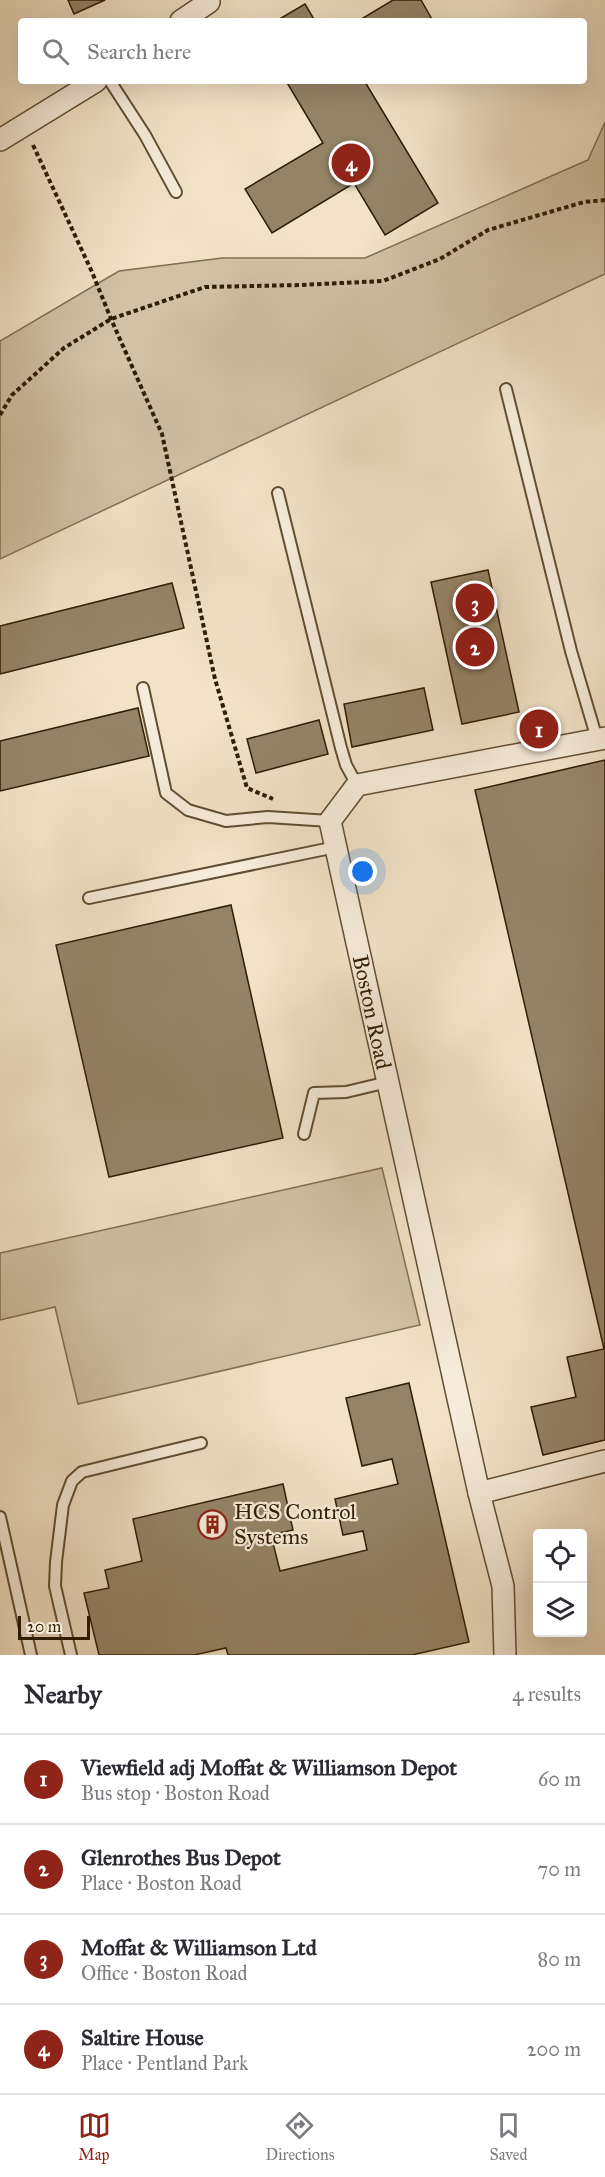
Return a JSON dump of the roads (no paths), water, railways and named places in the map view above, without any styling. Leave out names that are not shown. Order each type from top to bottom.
[{"type":"street","points":[[185,18],[209,0]]},
{"type":"street","points":[[0,140],[91,84]]},
{"type":"street","points":[[330,821],[357,785],[601,738]]},
{"type":"street","name":"Boston Road","points":[[330,821],[479,1493],[503,1586],[505,1655]]},
{"type":"street","points":[[479,1493],[605,1461]]},
{"type":"lane","points":[[112,84],[145,135],[176,192]]},
{"type":"lane","points":[[506,389],[571,651],[601,738]]},
{"type":"lane","points":[[278,493],[341,748],[346,765],[357,785]]},
{"type":"lane","points":[[143,688],[166,793],[188,810],[226,821],[268,817],[330,821]]},
{"type":"lane","points":[[89,898],[336,847]]},
{"type":"lane","points":[[304,1134],[314,1093],[346,1092],[388,1082]]},
{"type":"lane","points":[[71,1655],[55,1586],[63,1505],[72,1481],[82,1472],[201,1443]]},
{"type":"lane","points":[[0,1517],[31,1655]]},
{"type":"place","name":"Saltire House","points":[[351,163]]},
{"type":"place","name":"Moffat & Williamson Ltd","points":[[475,603]]},
{"type":"place","name":"Glenrothes Bus Depot","points":[[475,647]]},
{"type":"place","name":"Viewfield adj Moffat & Williamson Depot","points":[[539,729]]},
{"type":"place","name":"HCS Control Systems","points":[[213,1524]]}]
